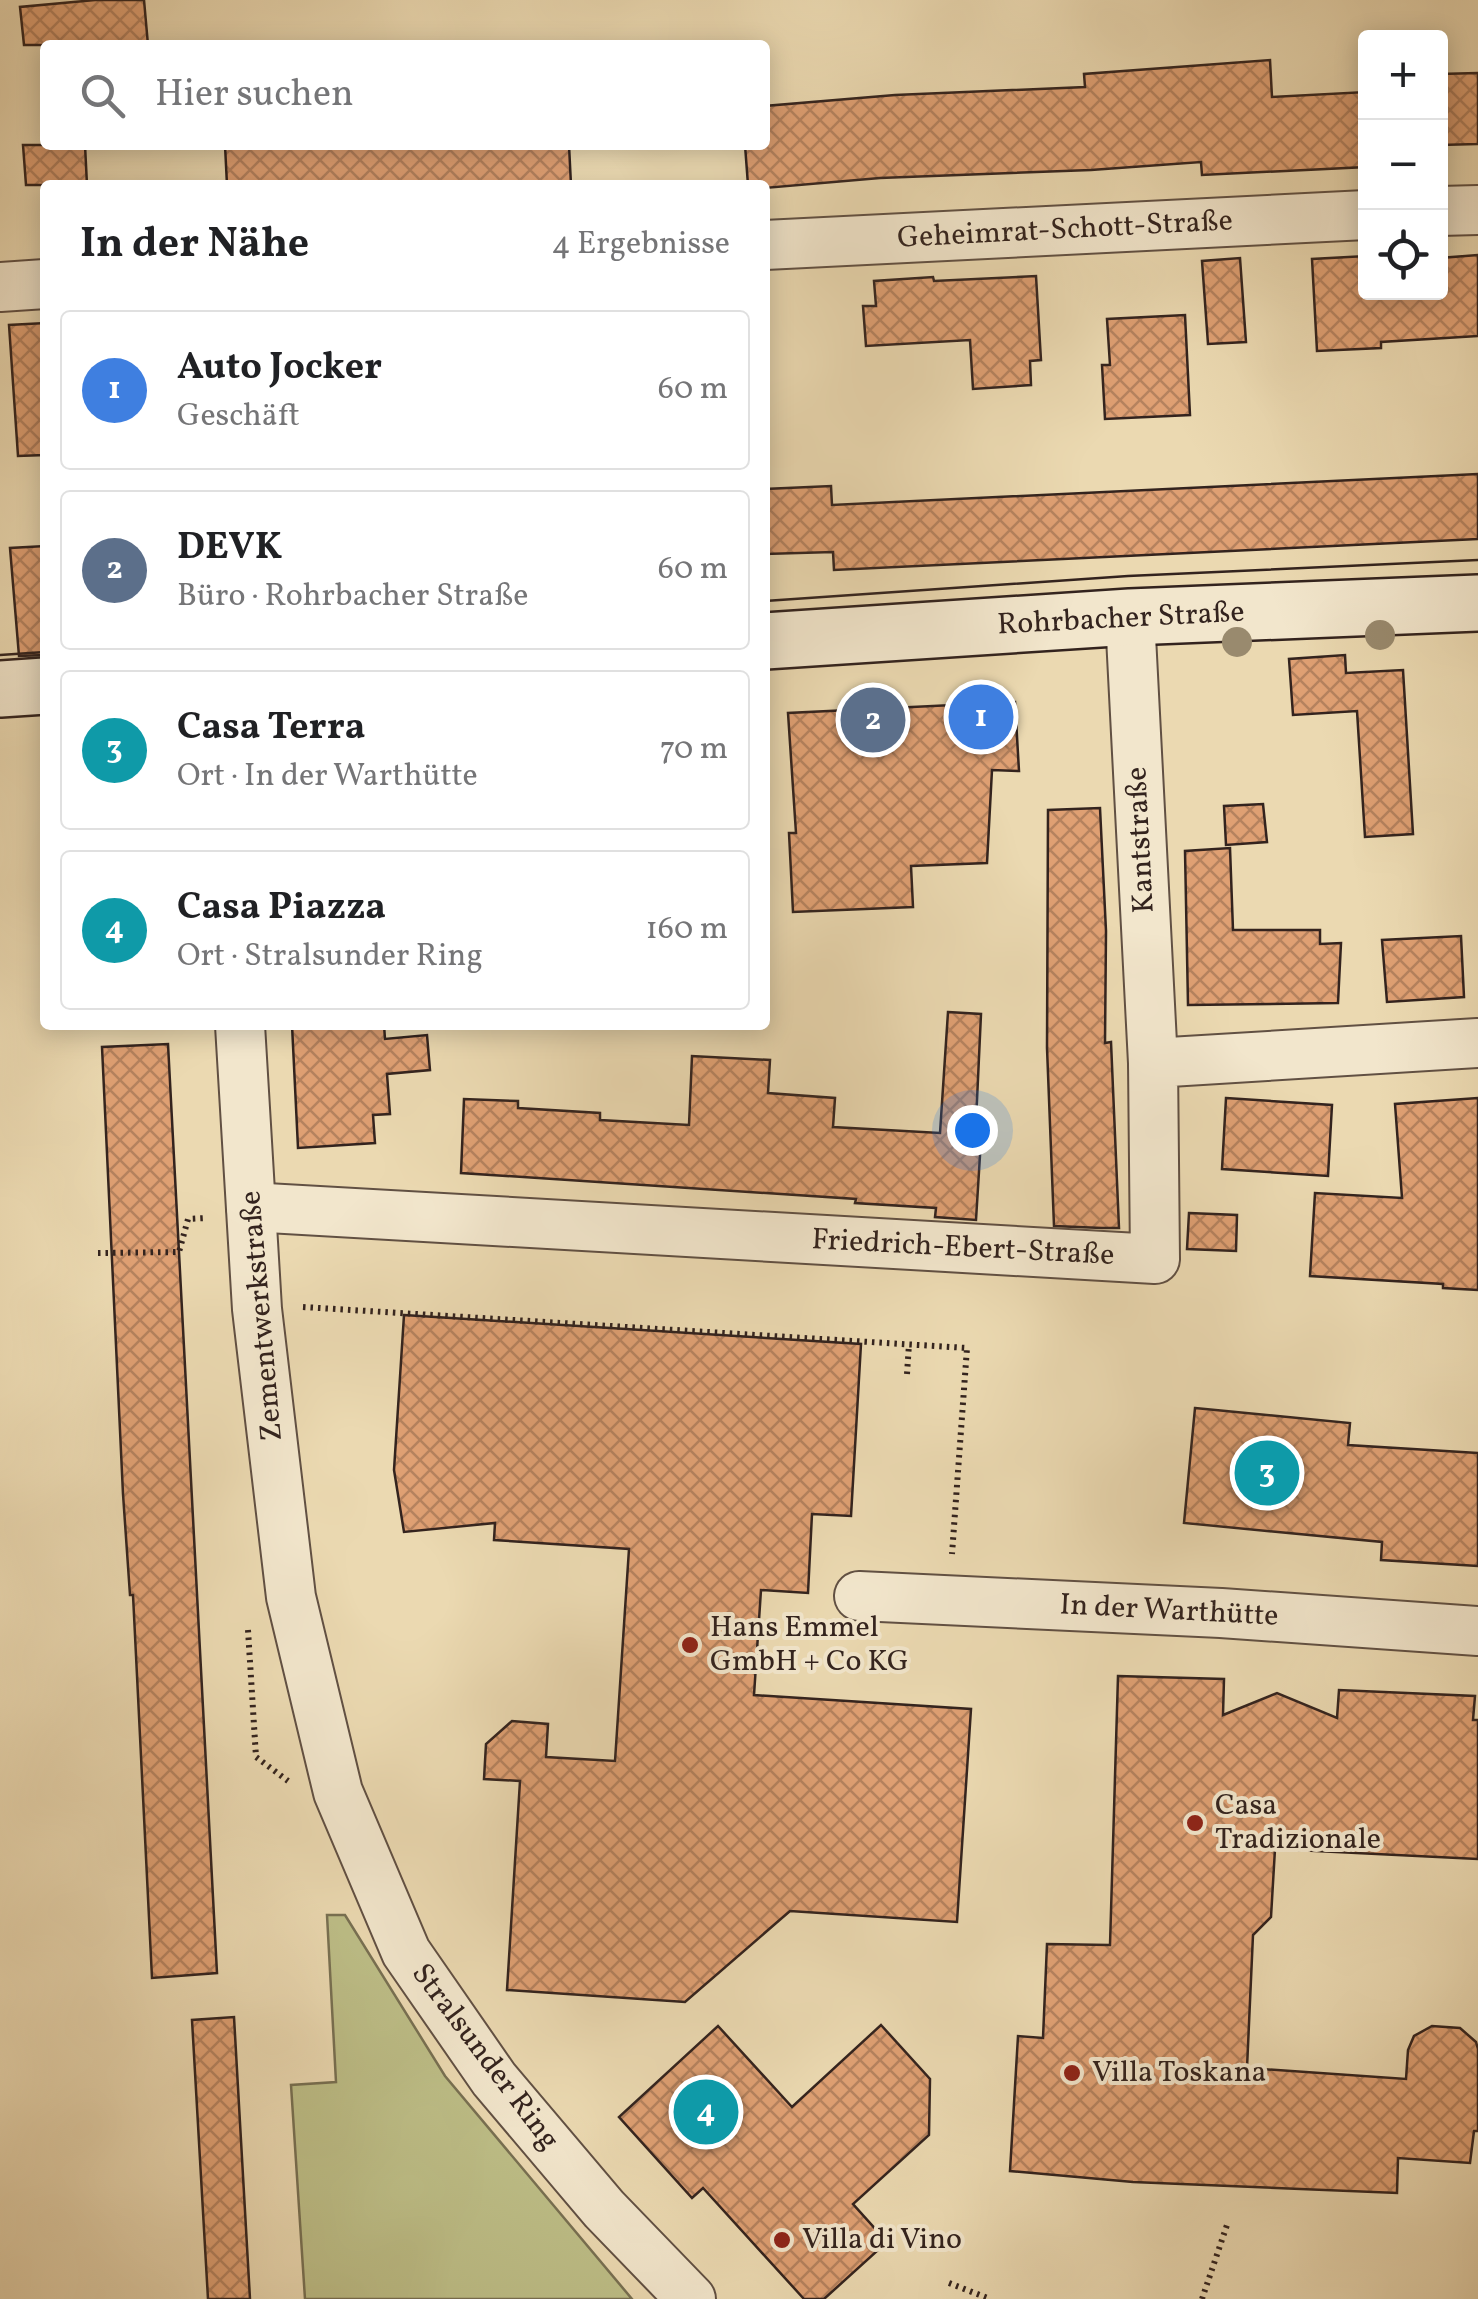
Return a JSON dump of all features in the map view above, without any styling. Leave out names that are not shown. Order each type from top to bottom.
[{"type":"main road","name":"Rohrbacher Straße","points":[[770,641],[1130,617],[1478,603]]},
{"type":"main road","points":[[0,690],[40,686]]},
{"type":"street","points":[[1448,212],[1478,210]]},
{"type":"street","name":"Geheimrat-Schott-Straße","points":[[770,245],[1358,215]]},
{"type":"street","points":[[0,287],[40,284]]},
{"type":"street","name":"Kantstraße","points":[[1130,617],[1153,1063]]},
{"type":"street","name":"Zementwerkstraße","points":[[240,1030],[237,1212],[257,1309],[293,1605]]},
{"type":"street","points":[[1153,1063],[1478,1043]]},
{"type":"street","name":"Friedrich-Ebert-Straße","points":[[237,1212],[1154,1259],[1153,1063]]},
{"type":"street","name":"In der Warthütte","points":[[859,1596],[1221,1612],[1478,1631]]},
{"type":"street","name":"Stralsunder Ring","points":[[293,1605],[338,1792],[406,1952],[494,2079],[604,2208],[691,2299]]},
{"type":"path","points":[[98,1254],[178,1252],[188,1219],[237,1212]]},
{"type":"path","points":[[257,1309],[322,1306],[967,1348],[948,1600]]},
{"type":"path","points":[[907,1374],[909,1344]]},
{"type":"path","points":[[1202,2299],[1228,2222]]},
{"type":"path","points":[[949,2282],[990,2299]]},
{"type":"green space","points":[[327,1915],[345,1915],[445,2076],[632,2299],[305,2299],[291,2085],[336,2082]]},
{"type":"building","points":[[144,0],[148,40],[40,40],[40,45],[24,45],[20,7]]},
{"type":"building","points":[[1270,60],[1272,97],[1358,92],[1358,167],[1202,175],[1201,162],[880,178],[770,188],[770,180],[748,180],[745,150],[770,150],[770,106],[895,95],[1085,87],[1084,74]]},
{"type":"building","points":[[1478,73],[1478,144],[1448,145],[1448,74]]},
{"type":"building","points":[[23,145],[40,145],[40,150],[85,150],[87,180],[40,180],[40,185],[26,185]]},
{"type":"building","points":[[225,150],[569,150],[571,180],[227,180]]},
{"type":"building","points":[[1478,255],[1478,336],[1381,342],[1381,348],[1317,351],[1312,259],[1358,256],[1358,300],[1448,300],[1448,257]]},
{"type":"building","points":[[1240,258],[1246,342],[1208,344],[1202,261]]},
{"type":"building","points":[[1036,276],[1041,360],[1030,361],[1031,385],[973,389],[970,340],[866,346],[863,306],[876,306],[874,281]]},
{"type":"building","points":[[1185,315],[1190,415],[1105,419],[1102,365],[1110,365],[1107,319]]},
{"type":"building","points":[[40,323],[40,455],[18,456],[9,325]]},
{"type":"building","points":[[1478,474],[1478,539],[834,570],[833,552],[770,554],[770,489],[831,486],[832,505]]},
{"type":"building","points":[[40,546],[40,655],[19,656],[10,548]]},
{"type":"building","points":[[1345,655],[1346,673],[1403,670],[1413,834],[1365,837],[1357,711],[1293,715],[1289,659]]},
{"type":"building","points":[[1015,702],[1019,771],[992,770],[987,863],[911,866],[913,907],[793,912],[789,833],[796,833],[788,713]]},
{"type":"building","points":[[1263,804],[1267,842],[1226,845],[1224,806]]},
{"type":"building","points":[[1100,808],[1106,931],[1105,1043],[1111,1042],[1119,1228],[1054,1226],[1047,1048],[1048,810]]},
{"type":"building","points":[[1230,848],[1233,930],[1320,930],[1320,944],[1341,943],[1338,1003],[1188,1005],[1185,851]]},
{"type":"building","points":[[1461,936],[1464,997],[1387,1002],[1382,940]]},
{"type":"building","points":[[948,1012],[981,1014],[976,1122],[982,1123],[976,1220],[935,1217],[936,1208],[855,1203],[856,1199],[461,1173],[464,1099],[518,1101],[518,1108],[600,1113],[600,1120],[689,1125],[692,1056],[770,1060],[768,1093],[835,1098],[833,1127],[940,1133]]},
{"type":"building","points":[[292,1030],[384,1030],[385,1039],[427,1035],[430,1070],[387,1074],[390,1114],[373,1115],[375,1143],[298,1148]]},
{"type":"building","points":[[168,1044],[217,1973],[152,1978],[133,1595],[123,1494],[102,1047]]},
{"type":"building","points":[[1226,1098],[1332,1105],[1328,1176],[1222,1169]]},
{"type":"building","points":[[1478,1098],[1478,1290],[1443,1288],[1443,1284],[1310,1276],[1315,1193],[1402,1198],[1395,1104]]},
{"type":"building","points":[[1189,1213],[1237,1215],[1236,1251],[1187,1249]]},
{"type":"building","name":"Hans Emmel GmbH + Co KG","points":[[404,1315],[861,1344],[851,1516],[812,1514],[808,1593],[761,1590],[754,1695],[971,1709],[957,1922],[790,1911],[685,2002],[507,1990],[520,1781],[484,1779],[486,1744],[512,1721],[548,1724],[546,1757],[615,1761],[629,1549],[494,1540],[495,1523],[404,1532],[394,1470]]},
{"type":"building","points":[[1195,1408],[1350,1423],[1348,1445],[1478,1453],[1478,1566],[1381,1560],[1382,1542],[1184,1523]]},
{"type":"building","points":[[1118,1676],[1224,1679],[1223,1715],[1277,1693],[1337,1718],[1339,1690],[1475,1696],[1478,1859],[1275,1849],[1271,1917],[1253,1935],[1247,2068],[1406,2079],[1408,2050],[1414,2036],[1432,2026],[1460,2028],[1476,2042],[1478,2049],[1478,2131],[1474,2131],[1470,2163],[1398,2158],[1397,2193],[1133,2182],[1010,2171],[1018,2036],[1043,2038],[1047,1944],[1110,1945]]},
{"type":"building","points":[[234,2017],[250,2299],[208,2299],[192,2020]]},
{"type":"building","points":[[881,2025],[930,2079],[929,2135],[853,2204],[887,2242],[824,2299],[804,2299],[703,2188],[692,2198],[619,2117],[718,2026],[792,2107]]},
{"type":"tram line","points":[[770,601],[1128,576],[1478,560]]},
{"type":"tram line","points":[[0,655],[40,652]]},
{"type":"place","name":"Auto Jocker","points":[[981,717]]},
{"type":"place","name":"DEVK","points":[[873,720]]},
{"type":"place","name":"Casa Terra","points":[[1267,1473]]},
{"type":"place","name":"Hans Emmel GmbH + Co KG","points":[[690,1645]]},
{"type":"place","name":"Casa Tradizionale","points":[[1195,1823]]},
{"type":"place","name":"Villa Toskana","points":[[1072,2073]]},
{"type":"place","name":"Casa Piazza","points":[[706,2112]]},
{"type":"place","name":"Villa di Vino","points":[[782,2240]]}]
